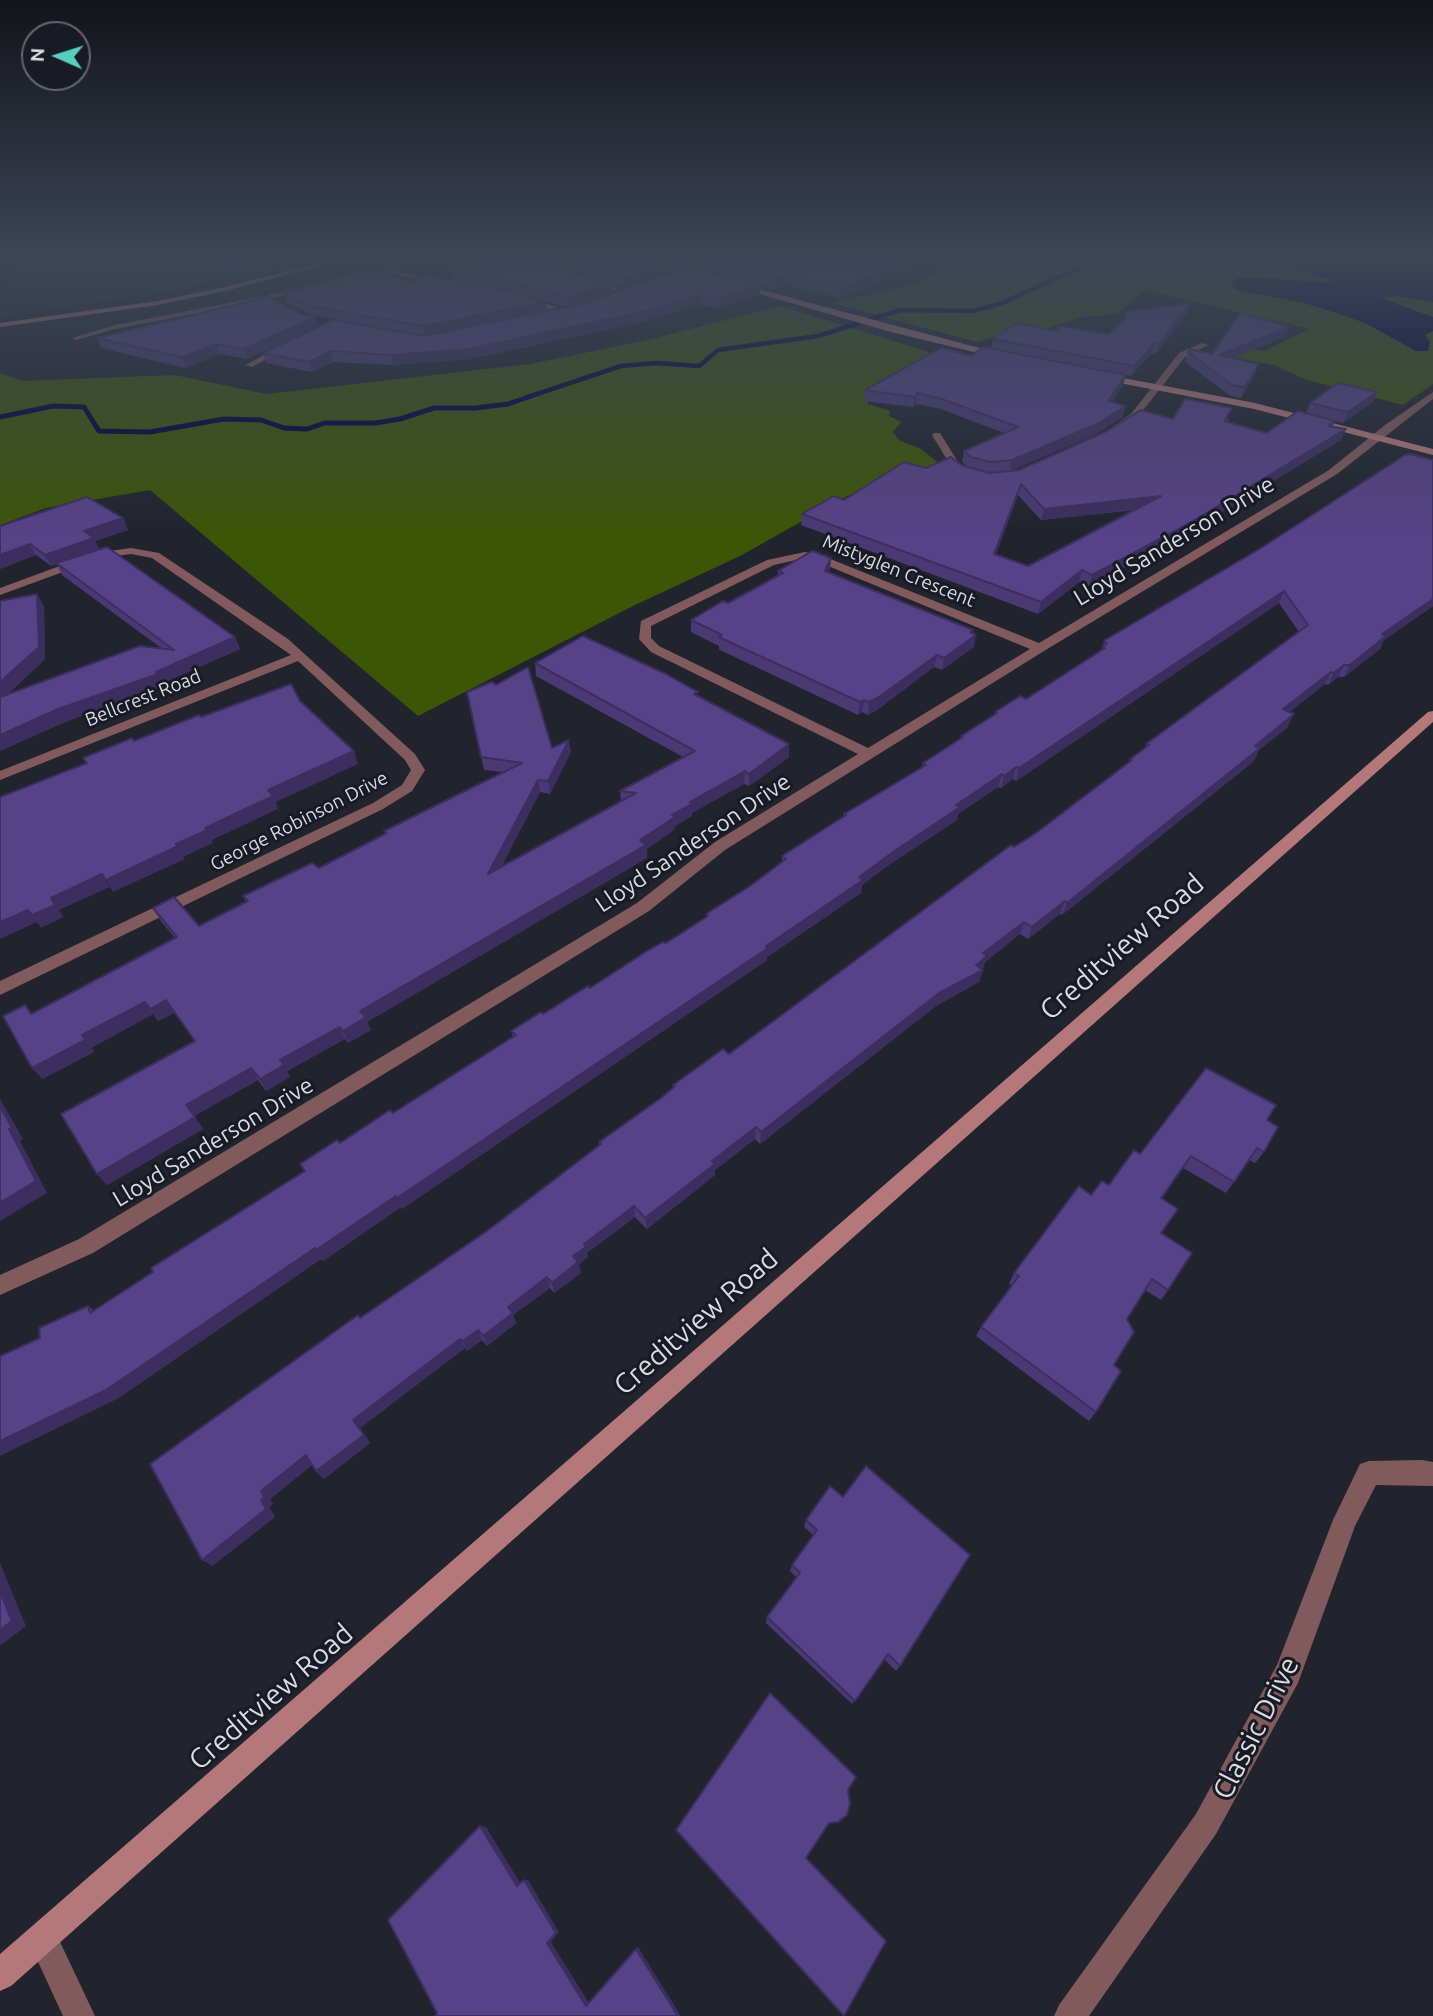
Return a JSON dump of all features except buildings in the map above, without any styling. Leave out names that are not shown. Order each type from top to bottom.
[{"type":"street","points":[[249,365],[279,350]]},
{"type":"street","points":[[975,350],[1009,358]]},
{"type":"street","points":[[1111,431],[1134,415],[1182,355],[1193,350]]},
{"type":"street","points":[[1091,374],[1267,409],[1433,452]]},
{"type":"street","name":"Lloyd Sanderson Drive","points":[[0,1285],[86,1246],[631,915],[677,883],[720,846],[1040,648],[1333,472],[1433,395]]},
{"type":"street","points":[[937,435],[954,464],[977,477]]},
{"type":"street","name":"George Robinson Drive","points":[[0,592],[99,555],[131,551],[155,555],[238,610],[300,656],[410,757],[418,769],[407,788],[378,806],[0,989]]},
{"type":"street","name":"Mistyglen Crescent","points":[[870,755],[655,649],[645,639],[645,624],[771,562],[805,555],[819,558],[1040,648]]},
{"type":"street","name":"Bellcrest Road","points":[[0,776],[300,656]]},
{"type":"street","name":"Creditview Road","points":[[0,1975],[1433,715]]},
{"type":"street","name":"Classic Drive","points":[[1070,2016],[1206,1824],[1288,1673],[1345,1520],[1369,1474],[1433,1474]]},
{"type":"street","points":[[42,1938],[79,2016]]},
{"type":"green space","points":[[598,350],[923,350],[932,353],[907,373],[868,390],[868,404],[890,411],[889,416],[901,422],[893,432],[899,440],[921,449],[940,464],[924,474],[902,472],[843,498],[742,555],[633,606],[418,716],[150,490],[46,508],[0,525],[0,373],[22,381],[174,375],[267,394],[530,364]]},
{"type":"green space","points":[[1225,350],[1433,350],[1433,384],[1403,405],[1307,380],[1274,365],[1212,354]]},
{"type":"waterway","points":[[531,396],[621,366],[657,363],[699,366],[718,350]]},
{"type":"waterway","points":[[0,417],[53,406],[84,407],[99,431],[150,432],[224,419],[261,420],[284,428],[307,429],[325,423],[375,423],[400,419],[434,408],[475,408],[508,404],[531,396]]},
{"type":"waterway","points":[[525,398],[531,396]]}]
